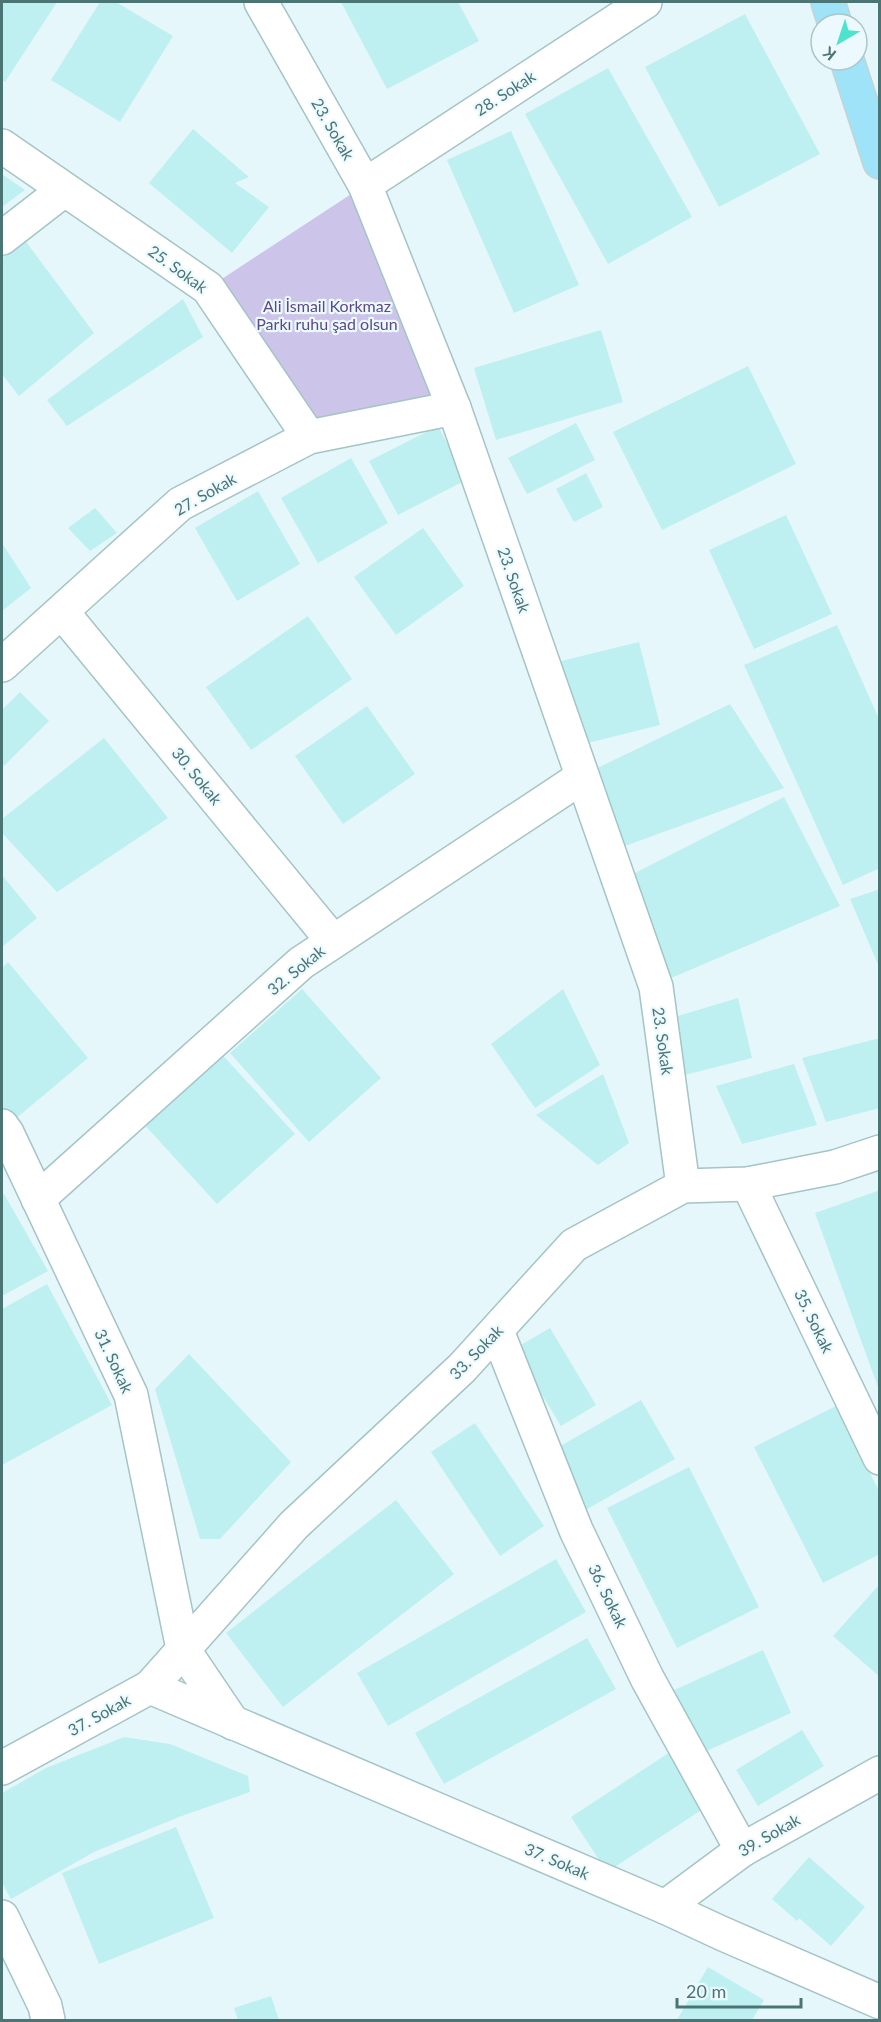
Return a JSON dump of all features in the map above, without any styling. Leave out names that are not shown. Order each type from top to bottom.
[{"type":"main road","points":[[851,72],[879,162]]},
{"type":"street","name":"23. Sokak","points":[[261,2],[364,185],[454,408],[656,987],[683,1186]]},
{"type":"street","name":"28. Sokak","points":[[364,185],[645,2]]},
{"type":"street","name":"25. Sokak","points":[[2,146],[208,288],[309,437]]},
{"type":"street","points":[[2,238],[64,190]]},
{"type":"street","name":"27. Sokak","points":[[2,665],[180,504],[309,437],[454,408]]},
{"type":"street","name":"30. Sokak","points":[[62,612],[332,940]]},
{"type":"street","name":"32. Sokak","points":[[38,1199],[301,963],[332,940],[582,777]]},
{"type":"street","name":"31. Sokak","points":[[2,1126],[131,1395],[183,1649]]},
{"type":"street","name":"33. Sokak","points":[[150,1687],[294,1525],[462,1368],[574,1245],[683,1186],[748,1184],[835,1167],[879,1152]]},
{"type":"street","name":"35. Sokak","points":[[748,1184],[879,1458]]},
{"type":"street","name":"36. Sokak","points":[[497,1331],[576,1530],[647,1678],[742,1850]]},
{"type":"street","points":[[183,1649],[233,1723]]},
{"type":"street","name":"37. Sokak","points":[[2,1768],[150,1687],[665,1907],[879,2002]]},
{"type":"street","name":"39. Sokak","points":[[665,1907],[742,1850],[879,1773]]},
{"type":"street","points":[[2,1917],[45,2006],[48,2020]]},
{"type":"green space","name":"Ali İsmail Korkmaz Parkı ruhu şad olsun","points":[[365,185],[454,408],[309,437],[208,288]]},
{"type":"building","points":[[2,2],[57,2],[5,82],[2,80]]},
{"type":"building","points":[[100,2],[116,2],[173,36],[120,122],[51,80]]},
{"type":"building","points":[[341,2],[458,2],[479,41],[387,89]]},
{"type":"building","points":[[745,14],[820,154],[719,207],[645,67]]},
{"type":"building","points":[[608,68],[692,217],[608,264],[525,114]]},
{"type":"building","points":[[193,129],[249,177],[235,183],[269,207],[232,253],[149,183]]},
{"type":"building","points":[[511,131],[579,285],[514,313],[447,160]]},
{"type":"building","points":[[2,174],[25,190],[2,207]]},
{"type":"building","points":[[24,239],[94,333],[19,396],[2,374],[2,258]]},
{"type":"building","points":[[183,299],[203,337],[67,426],[47,400]]},
{"type":"building","points":[[601,330],[623,402],[496,440],[474,368]]},
{"type":"building","points":[[748,366],[796,464],[662,530],[613,432]]},
{"type":"building","points":[[576,423],[595,460],[527,494],[508,458]]},
{"type":"building","points":[[438,426],[466,480],[398,515],[369,461]]},
{"type":"building","points":[[351,458],[388,523],[318,563],[281,498]]},
{"type":"building","points":[[586,473],[603,507],[574,522],[556,489]]},
{"type":"building","points":[[258,491],[300,564],[237,601],[195,528]]},
{"type":"building","points":[[95,508],[117,533],[90,551],[68,528]]},
{"type":"building","points":[[786,515],[832,614],[754,649],[709,550]]},
{"type":"building","points":[[423,528],[464,586],[396,635],[354,577]]},
{"type":"building","points":[[2,543],[31,588],[2,611]]},
{"type":"building","points":[[308,616],[352,679],[251,750],[206,687]]},
{"type":"building","points":[[837,625],[880,721],[880,868],[843,885],[744,665]]},
{"type":"building","points":[[639,642],[660,725],[588,743],[557,662]]},
{"type":"building","points":[[20,692],[49,721],[4,766],[2,764],[2,710]]},
{"type":"building","points":[[730,704],[784,788],[617,849],[587,773]]},
{"type":"building","points":[[367,706],[415,774],[343,824],[295,756]]},
{"type":"building","points":[[104,738],[168,818],[57,892],[2,833],[2,819]]},
{"type":"building","points":[[784,797],[840,906],[664,981],[627,877]]},
{"type":"building","points":[[2,875],[37,918],[2,947]]},
{"type":"building","points":[[880,889],[880,969],[850,899]]},
{"type":"building","points":[[8,962],[88,1058],[13,1121],[2,1107],[2,968]]},
{"type":"building","points":[[302,989],[381,1078],[309,1142],[230,1053]]},
{"type":"building","points":[[563,989],[600,1065],[535,1108],[491,1044]]},
{"type":"building","points":[[738,998],[752,1058],[685,1075],[671,1018]]},
{"type":"building","points":[[206,1037],[295,1134],[217,1204],[129,1108]]},
{"type":"building","points":[[880,1038],[880,1108],[826,1122],[802,1058]]},
{"type":"building","points":[[794,1064],[817,1125],[742,1144],[716,1086]]},
{"type":"building","points":[[603,1074],[629,1143],[598,1165],[536,1115]]},
{"type":"building","points":[[880,1190],[880,1390],[879,1390],[815,1213]]},
{"type":"building","points":[[4,1194],[48,1271],[2,1296],[2,1195]]},
{"type":"building","points":[[47,1284],[112,1405],[2,1465],[2,1309]]},
{"type":"building","points":[[550,1328],[596,1405],[561,1426],[514,1349]]},
{"type":"building","points":[[189,1354],[291,1462],[220,1539],[200,1539],[155,1389]]},
{"type":"building","points":[[641,1400],[675,1459],[582,1512],[548,1453]]},
{"type":"building","points":[[836,1406],[880,1493],[880,1554],[823,1583],[754,1447]]},
{"type":"building","points":[[475,1423],[544,1526],[500,1556],[431,1452]]},
{"type":"building","points":[[689,1467],[759,1607],[677,1648],[607,1508]]},
{"type":"building","points":[[396,1500],[454,1574],[283,1707],[226,1633]]},
{"type":"building","points":[[556,1559],[586,1612],[388,1726],[357,1673]]},
{"type":"building","points":[[880,1584],[880,1677],[833,1636]]},
{"type":"building","points":[[587,1638],[616,1689],[444,1784],[415,1733]]},
{"type":"building","points":[[763,1650],[791,1713],[702,1753],[674,1690]]},
{"type":"building","points":[[802,1730],[824,1766],[758,1806],[736,1770]]},
{"type":"building","points":[[124,1737],[170,1744],[248,1776],[250,1792],[179,1817],[94,1852],[11,1899],[2,1883],[2,1793],[46,1768]]},
{"type":"building","points":[[670,1752],[706,1807],[607,1872],[571,1817]]},
{"type":"building","points":[[176,1827],[214,1918],[99,1964],[62,1873]]},
{"type":"building","points":[[809,1857],[865,1907],[831,1946],[799,1918],[797,1921],[772,1899]]},
{"type":"building","points":[[708,1967],[764,2000],[752,2020],[677,2020]]},
{"type":"building","points":[[271,1996],[279,2020],[238,2020],[234,2008]]}]
